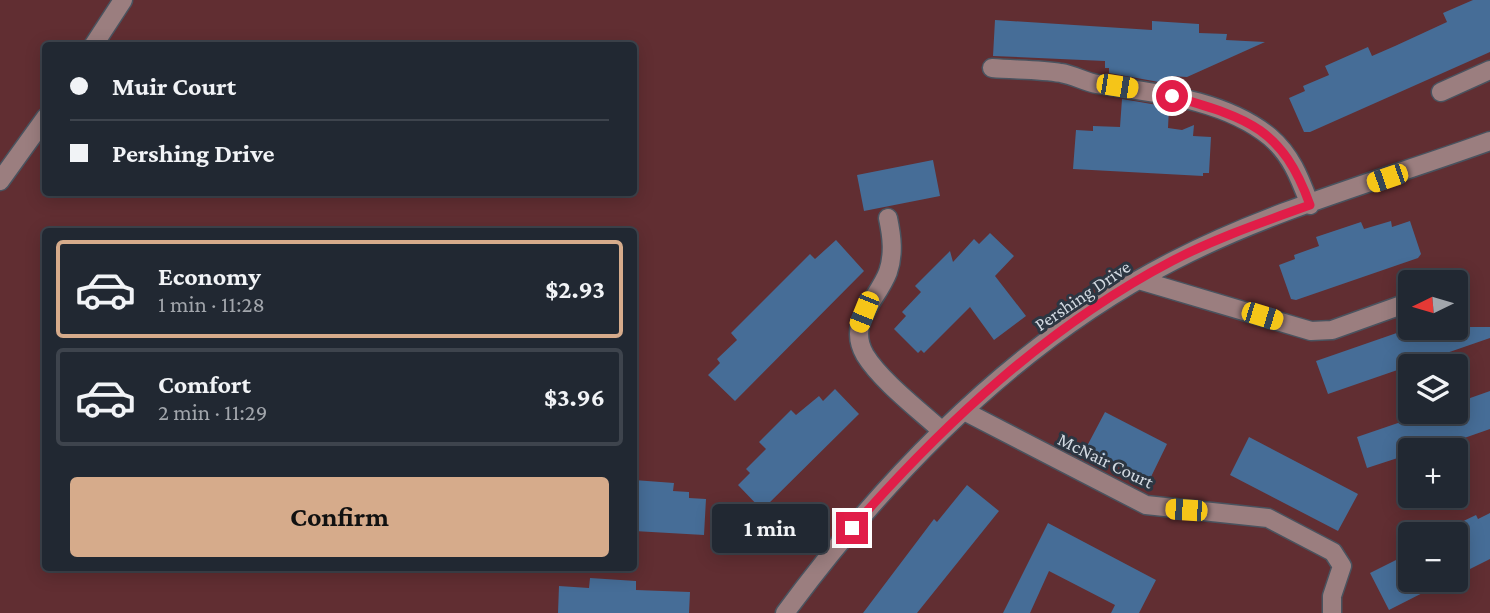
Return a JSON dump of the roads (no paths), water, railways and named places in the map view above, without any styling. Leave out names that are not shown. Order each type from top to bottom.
[{"type":"street","points":[[96,42],[122,0]]},
{"type":"street","points":[[992,68],[1056,72],[1093,83],[1172,96],[1222,111],[1258,128],[1281,148],[1296,168],[1310,205]]},
{"type":"street","points":[[1441,92],[1490,70]]},
{"type":"street","points":[[0,181],[42,123]]},
{"type":"street","name":"Pershing Drive","points":[[785,613],[834,548],[942,431],[1062,332],[1139,280],[1203,246],[1490,141]]},
{"type":"street","points":[[888,218],[891,259],[880,288],[864,312],[858,336],[866,357],[942,431]]},
{"type":"street","points":[[1139,280],[1311,331],[1332,330],[1398,306]]},
{"type":"street","name":"McNair Court","points":[[964,411],[1146,505],[1254,515],[1281,523],[1333,552],[1338,558],[1342,566],[1332,596],[1332,613]]}]
